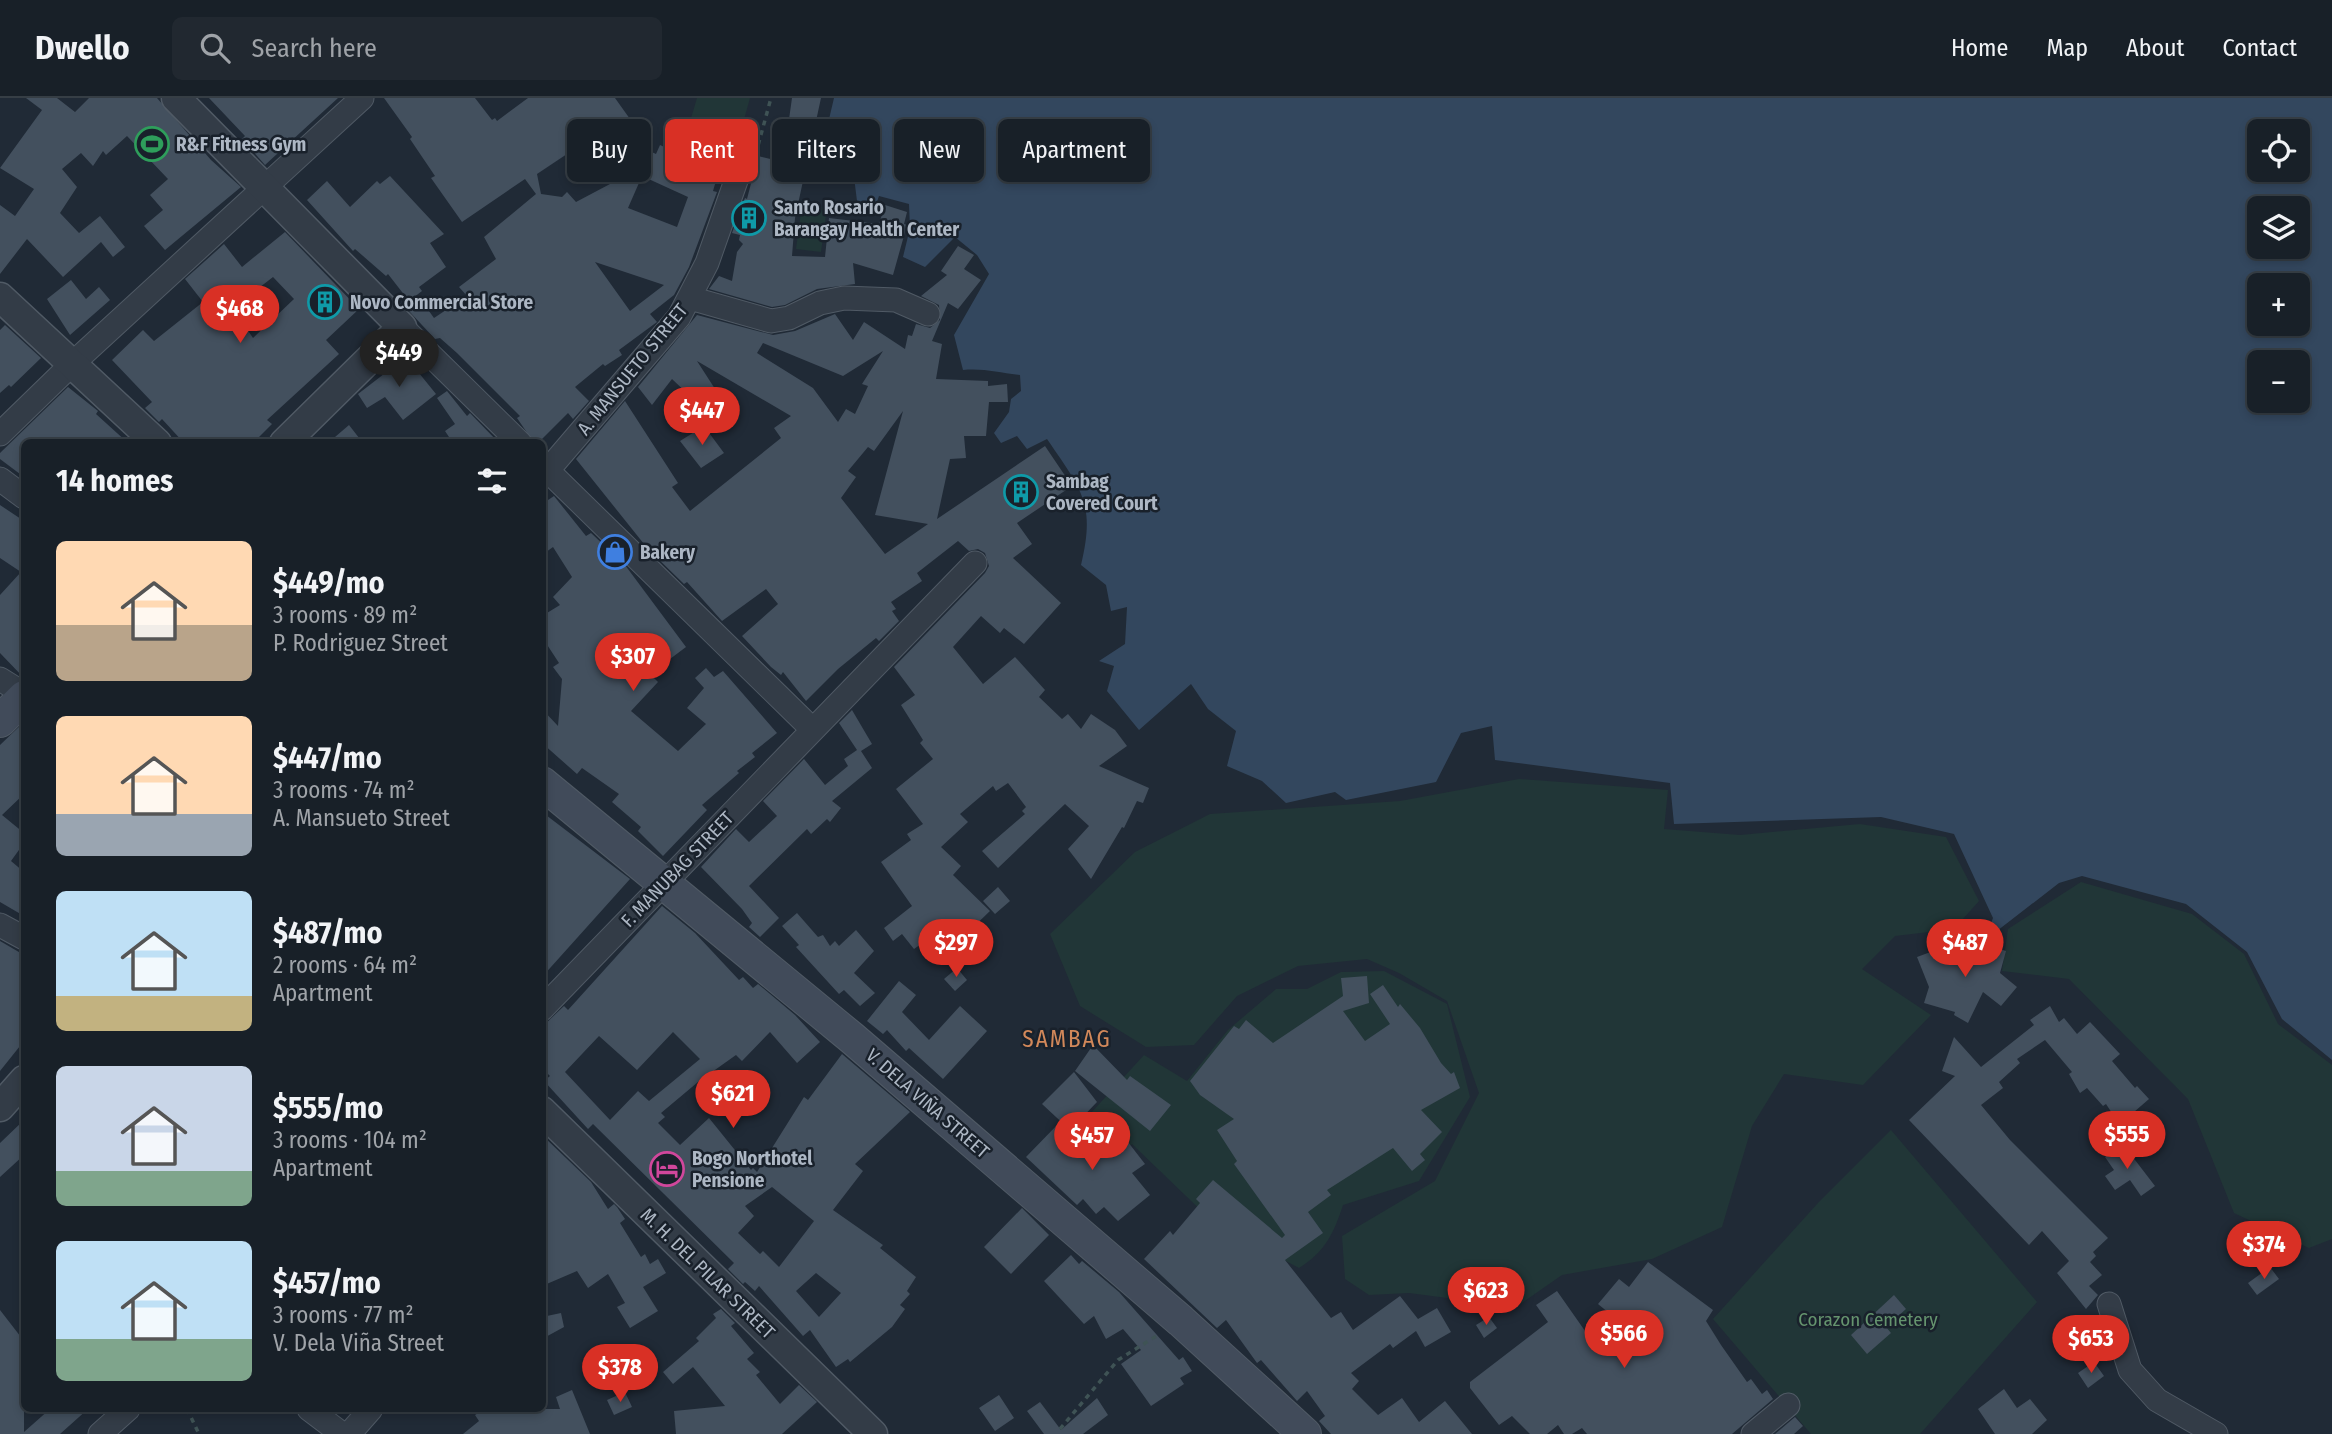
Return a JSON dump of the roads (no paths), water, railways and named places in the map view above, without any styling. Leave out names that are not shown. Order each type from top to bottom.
[{"type":"main road","points":[[0,720],[21,698]]},
{"type":"main road","name":"V. DELA VIÑA STREET","points":[[546,786],[852,1038],[1181,1321],[1306,1434]]},
{"type":"street","points":[[176,98],[262,189],[516,439]]},
{"type":"street","points":[[0,434],[71,365],[362,98]]},
{"type":"street","name":"A. MANSUETO STREET","points":[[546,469],[679,317],[707,262],[736,182]]},
{"type":"street","points":[[0,297],[153,439]]},
{"type":"street","points":[[690,298],[771,321],[789,318],[820,303],[844,298],[897,300],[928,314]]},
{"type":"street","points":[[288,439],[402,327]]},
{"type":"street","points":[[546,473],[811,729]]},
{"type":"street","points":[[0,479],[21,494]]},
{"type":"street","name":"F. MANUBAG STREET","points":[[546,1005],[975,563]]},
{"type":"street","points":[[0,679],[21,693]]},
{"type":"street","points":[[0,925],[21,936]]},
{"type":"street","points":[[0,1107],[21,1083]]},
{"type":"street","name":"M. H. DEL PILAR STREET","points":[[546,1115],[873,1434]]},
{"type":"street","points":[[2109,1304],[2130,1370],[2157,1400],[2216,1434]]},
{"type":"street","points":[[1752,1434],[1788,1405]]},
{"type":"street","points":[[100,1434],[125,1412]]},
{"type":"street","points":[[313,1412],[342,1434]]},
{"type":"street","points":[[349,1434],[368,1412]]},
{"type":"water","points":[[834,98],[2332,98],[2332,1060],[2282,1019],[2247,952],[2186,904],[2082,876],[2059,883],[1984,941],[1993,918],[1954,834],[1881,817],[1674,824],[1670,783],[1495,760],[1492,726],[1461,733],[1436,782],[1346,800],[1335,792],[1286,803],[1262,781],[1227,766],[1236,731],[1208,709],[1191,684],[1139,730],[1107,691],[1114,666],[1099,661],[1125,644],[1127,607],[1111,611],[1106,585],[1081,565],[1087,526],[1086,511],[1077,484],[1047,439],[1027,449],[1017,436],[1001,443],[994,433],[1009,412],[1011,399],[1021,391],[1020,375],[963,370],[954,335],[989,274],[977,255],[955,237],[925,267],[903,257],[910,228],[909,204],[879,196],[872,216],[857,201],[855,182],[880,182],[880,119],[829,119]]},
{"type":"place","name":"R&F Fitness Gym","points":[[152,144]]},
{"type":"place","name":"Santo Rosario Barangay Health Center","points":[[749,218]]},
{"type":"place","name":"Novo Commercial Store","points":[[325,302]]},
{"type":"place","name":"Sambag Covered Court","points":[[1021,492]]},
{"type":"place","name":"Bakery","points":[[615,552]]},
{"type":"place","name":"Bogo Northotel Pensione","points":[[667,1169]]},
{"type":"district","name":"SAMBAG","points":[[1067,1039]]},
{"type":"park label","name":"Corazon Cemetery","points":[[1868,1319]]}]
